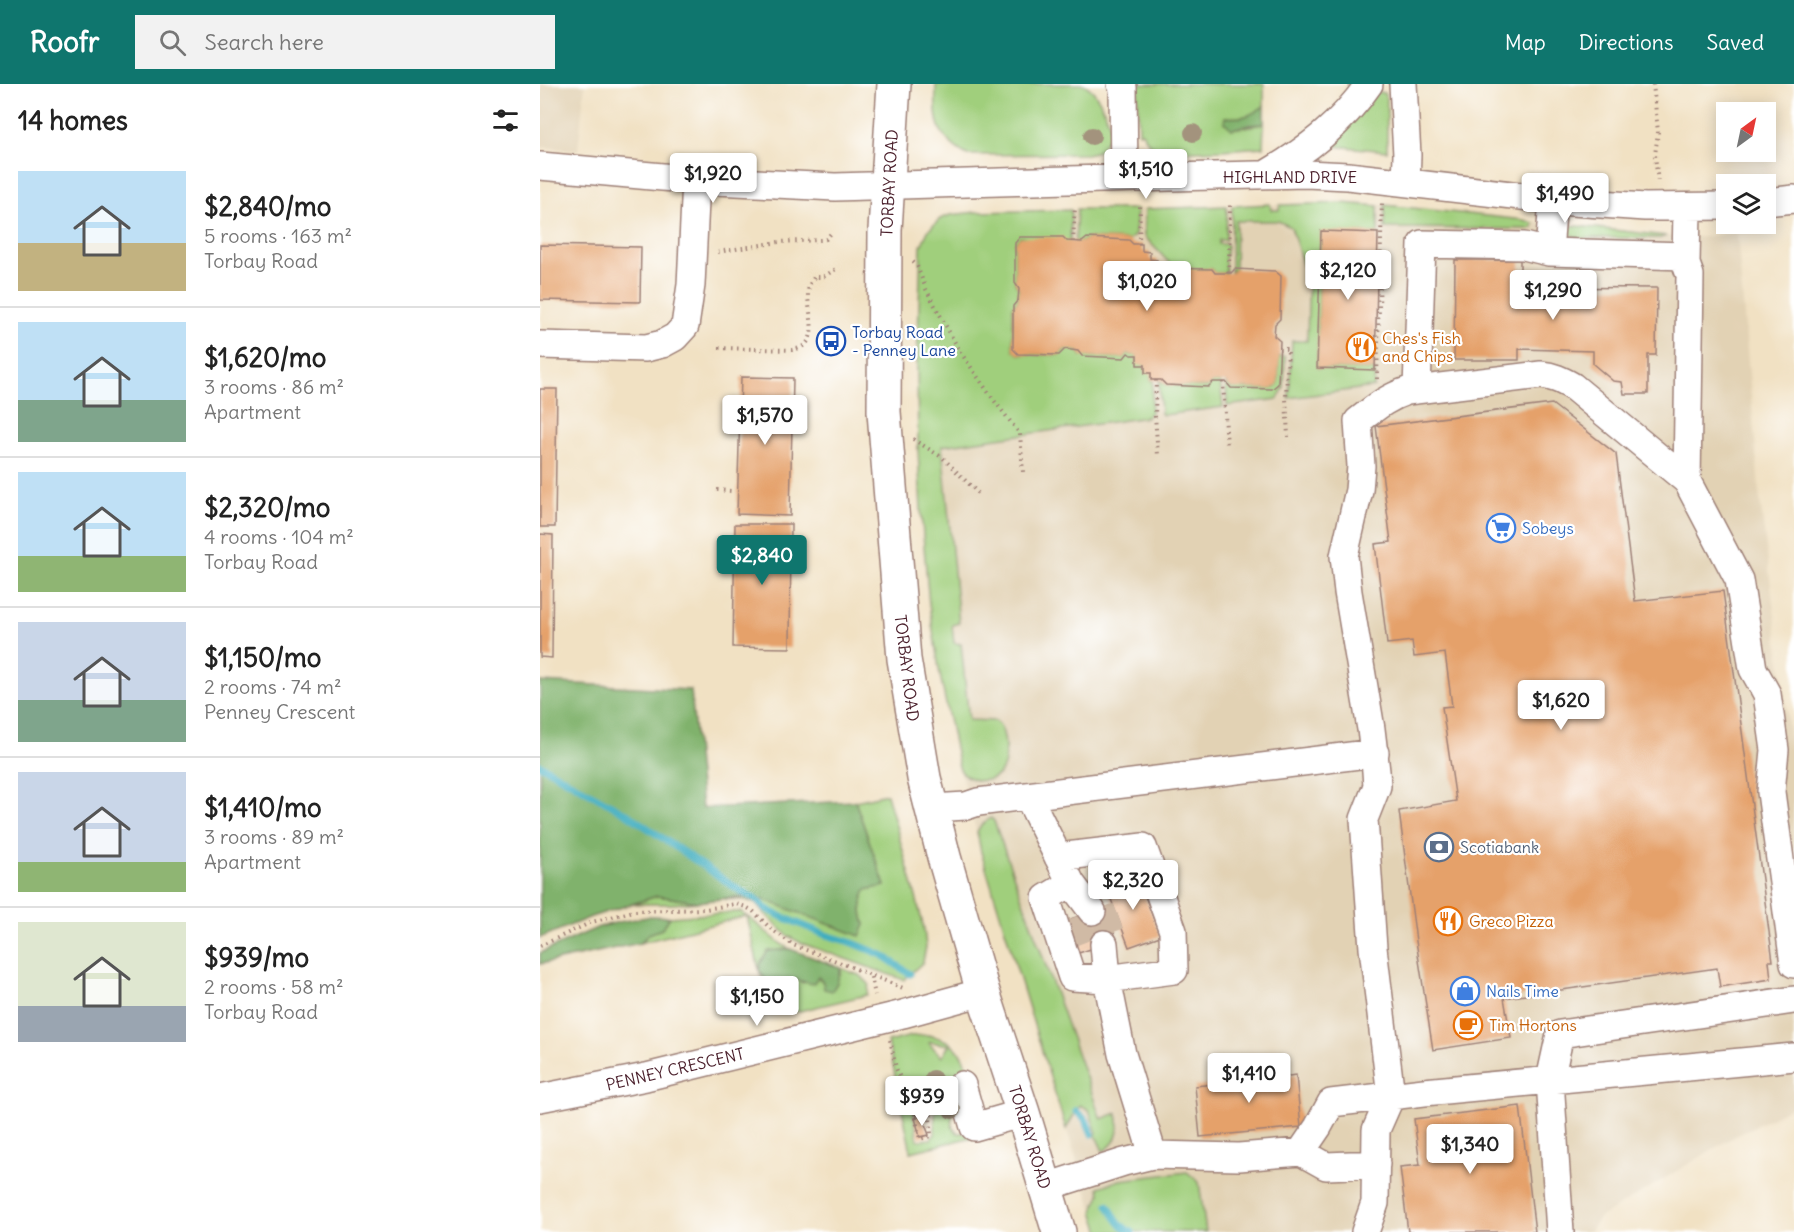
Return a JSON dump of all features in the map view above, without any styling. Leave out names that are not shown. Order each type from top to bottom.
[{"type":"main road","name":"TORBAY ROAD","points":[[894,84],[885,230],[885,412],[904,659],[922,767],[944,857],[983,992],[1046,1187],[1055,1231]]},
{"type":"street","points":[[1261,177],[1320,138],[1348,111],[1369,84]]},
{"type":"street","points":[[1403,84],[1407,155],[1406,182]]},
{"type":"street","points":[[1122,85],[1124,178]]},
{"type":"street","name":"HIGHLAND DRIVE","points":[[540,166],[696,180],[835,187],[1306,174],[1406,182],[1553,200],[1645,207],[1716,207]]},
{"type":"street","points":[[540,345],[645,348],[662,345],[675,337],[685,326],[692,285],[696,180]]},
{"type":"street","points":[[1549,252],[1553,200]]},
{"type":"street","points":[[1776,201],[1794,200]]},
{"type":"street","points":[[1687,208],[1686,264],[1690,275],[1687,480]]},
{"type":"street","points":[[1417,389],[1422,244],[1524,246],[1549,252],[1686,256]]},
{"type":"street","points":[[1365,1232],[1375,1203],[1376,1130],[1391,1096],[1374,948],[1364,819],[1377,786],[1375,753],[1349,602],[1344,556],[1359,490],[1361,466],[1358,421],[1392,396],[1417,389],[1550,375],[1572,386],[1687,480],[1739,580],[1753,669],[1767,694],[1775,750],[1771,792],[1794,964]]},
{"type":"street","points":[[932,808],[966,806],[978,802],[1375,753]]},
{"type":"street","points":[[1028,796],[1071,883],[1083,914]]},
{"type":"street","points":[[1058,857],[1143,847],[1173,932],[1174,970],[1107,979],[1072,977],[1046,898],[1071,883]]},
{"type":"street","points":[[1096,947],[1107,979],[1122,1054],[1153,1155]]},
{"type":"street","name":"PENNEY CRESCENT","points":[[540,1098],[646,1077],[983,992]]},
{"type":"street","points":[[1560,1232],[1550,1080],[1560,1034],[1794,1000]]},
{"type":"street","points":[[1301,1152],[1318,1127],[1330,1103],[1794,1057]]},
{"type":"street","points":[[962,1084],[974,1127],[1023,1113]]},
{"type":"street","points":[[1046,1187],[1153,1155],[1239,1157],[1301,1152],[1326,1166],[1376,1164]]},
{"type":"path","points":[[1653,84],[1658,132],[1654,155],[1658,187]]},
{"type":"path","points":[[1378,405],[1382,203]]},
{"type":"path","points":[[1229,273],[1230,204]]},
{"type":"path","points":[[1139,244],[1140,206]]},
{"type":"path","points":[[1073,242],[1075,207]]},
{"type":"path","points":[[715,253],[779,242],[821,240],[833,231]]},
{"type":"path","points":[[910,259],[917,266],[959,350],[1020,434],[1023,472]]},
{"type":"path","points":[[719,348],[792,350],[806,344],[812,327],[809,287],[814,277],[823,277],[836,269]]},
{"type":"path","points":[[1279,349],[1288,349],[1286,398],[1288,436]]},
{"type":"path","points":[[1156,380],[1155,416],[1158,455]]},
{"type":"path","points":[[1223,382],[1227,446]]},
{"type":"path","points":[[907,436],[921,442],[943,458],[978,494]]},
{"type":"path","points":[[717,490],[731,491]]},
{"type":"path","points":[[540,946],[592,922],[634,911],[706,909],[736,904],[753,911],[769,927],[793,945],[903,988]]},
{"type":"path","points":[[871,976],[876,995]]},
{"type":"path","points":[[889,1039],[896,1068],[915,1116],[920,1139],[931,1136],[930,1116],[938,1106]]},
{"type":"path","points":[[915,1116],[922,1113],[930,1116]]},
{"type":"shaded area","points":[[540,84],[585,84],[578,150],[540,147]]},
{"type":"shaded area","points":[[1342,203],[1385,205],[1666,236],[1702,237],[1737,234],[1760,500],[1794,767],[1794,1106],[1730,1139],[1599,1218],[1589,1232],[1100,1232],[1042,1054],[988,875],[959,767],[940,675],[929,605],[918,449],[919,269],[921,246],[928,231],[940,219],[961,213]]},
{"type":"green space","points":[[936,84],[1084,84],[1098,98],[1104,110],[1111,130],[1111,141],[1107,139],[1099,151],[1087,154],[967,155],[948,141],[942,133],[937,117]]},
{"type":"green space","points":[[1137,84],[1264,84],[1264,106],[1246,116],[1226,117],[1232,129],[1264,124],[1263,147],[1164,152],[1149,144],[1142,132],[1139,133]]},
{"type":"green space","points":[[1377,92],[1384,93],[1387,99],[1387,151],[1328,144]]},
{"type":"green space","points":[[1264,106],[1264,124],[1232,129],[1224,122],[1225,117],[1246,116]]},
{"type":"green space","points":[[1342,203],[1378,206],[1378,233],[1321,232],[1317,368],[1375,370],[1374,387],[1289,398],[1292,341],[1307,341],[1309,271],[1303,265],[1291,227],[1278,221],[1236,221],[1235,269],[1231,273],[1232,206],[1270,204],[1271,210],[1279,210],[1280,205]]},
{"type":"green space","points":[[1385,205],[1534,223],[1529,229],[1385,228]]},
{"type":"green space","points":[[1227,206],[1226,240],[1219,240],[1219,244],[1227,244],[1226,273],[1215,273],[1212,269],[1175,269],[1144,236],[1145,209]]},
{"type":"green space","points":[[1077,209],[1137,209],[1135,235],[1129,240],[1087,238],[1082,242],[1075,242]]},
{"type":"green space","points":[[1071,210],[1070,242],[1020,237],[1015,243],[1015,283],[1019,289],[1018,300],[1013,306],[1013,349],[1018,354],[1059,355],[1065,349],[1078,351],[1082,356],[1124,358],[1128,353],[1137,355],[1137,364],[1145,365],[1145,373],[1151,373],[1151,380],[1153,380],[1151,412],[1147,417],[942,446],[959,623],[952,625],[954,643],[961,644],[969,720],[996,721],[1005,740],[1004,765],[998,775],[986,780],[973,779],[962,772],[959,767],[940,675],[929,605],[918,449],[917,368],[921,246],[928,231],[940,219],[950,215],[976,212]]},
{"type":"green space","points":[[1569,225],[1666,236],[1660,238],[1579,238],[1571,235]]},
{"type":"green space","points":[[1279,356],[1285,357],[1284,387],[1278,399],[1227,406],[1226,382],[1231,388],[1272,389],[1278,384]]},
{"type":"green space","points":[[1159,380],[1166,385],[1208,387],[1213,382],[1220,382],[1223,407],[1161,414]]},
{"type":"green space","points":[[540,682],[691,690],[702,808],[855,801],[885,886],[866,890],[862,907],[865,925],[860,936],[757,897],[698,902],[657,896],[591,917],[540,938]]},
{"type":"green space","points":[[887,794],[916,897],[926,947],[923,962],[904,980],[801,943],[788,936],[756,903],[724,899],[757,897],[865,925],[862,907],[866,889],[885,886],[855,801]]},
{"type":"green space","points":[[991,818],[1101,1119],[1117,1113],[1117,1135],[1112,1144],[1103,1151],[1095,1134],[1097,1133],[1089,1110],[1080,1105],[1066,1129],[981,852],[977,832],[981,825]]},
{"type":"green space","points":[[657,896],[698,902],[633,904]]},
{"type":"green space","points":[[741,912],[747,916],[640,943],[648,934],[662,929],[670,917]]},
{"type":"green space","points":[[652,916],[670,917],[662,929],[649,934],[640,943],[540,964],[540,953],[599,927]]},
{"type":"green space","points":[[747,916],[790,949],[778,950],[788,985],[796,980],[803,983],[818,977],[823,982],[841,974],[841,968],[861,976],[869,984],[867,995],[795,1012],[793,1007],[773,1012],[759,970]]},
{"type":"green space","points":[[790,949],[841,968],[832,991],[824,989],[823,982],[818,977],[813,984],[796,980],[780,987],[770,985],[759,970],[761,962],[768,951]]},
{"type":"green space","points":[[928,1035],[952,1044],[962,1055],[972,1079],[955,1096],[940,1101],[932,1110],[927,1109],[915,1113],[918,1140],[931,1139],[935,1134],[935,1113],[946,1104],[955,1101],[952,1118],[954,1130],[973,1137],[911,1152],[888,1042],[911,1036]],"holes":[[[930,1042],[949,1045],[942,1057],[929,1043]]]},
{"type":"green space","points":[[1187,1172],[1199,1182],[1206,1232],[1100,1232],[1093,1211],[1100,1195],[1099,1187],[1120,1180]]},
{"type":"building","points":[[1321,231],[1378,233],[1375,370],[1317,368]]},
{"type":"building","points":[[1020,237],[1063,237],[1067,241],[1082,242],[1087,238],[1129,240],[1133,244],[1142,244],[1142,251],[1150,252],[1150,259],[1157,260],[1157,268],[1212,269],[1215,273],[1231,273],[1235,269],[1275,271],[1281,276],[1280,319],[1275,324],[1274,336],[1280,341],[1278,384],[1272,389],[1231,388],[1226,382],[1213,382],[1208,387],[1166,385],[1161,380],[1151,380],[1151,373],[1145,373],[1145,365],[1137,365],[1137,355],[1128,353],[1124,358],[1082,356],[1078,351],[1065,349],[1059,355],[1018,354],[1013,349],[1013,306],[1018,300],[1019,289],[1015,283],[1015,243]]},
{"type":"building","points":[[540,245],[641,247],[640,302],[540,300]]},
{"type":"building","points":[[1455,260],[1520,260],[1520,287],[1657,288],[1656,355],[1648,355],[1648,394],[1624,394],[1622,382],[1613,381],[1593,364],[1593,351],[1519,349],[1519,360],[1454,360]]},
{"type":"building","points":[[741,377],[793,378],[790,516],[737,514]]},
{"type":"building","points":[[540,389],[557,389],[555,527],[540,527]]},
{"type":"building","points":[[1552,404],[1616,454],[1635,601],[1723,591],[1773,961],[1769,961],[1771,979],[1720,987],[1717,968],[1504,998],[1511,1038],[1433,1050],[1399,811],[1456,801],[1442,707],[1452,706],[1445,653],[1414,657],[1412,641],[1387,644],[1375,544],[1391,542],[1376,426]]},
{"type":"building","points":[[735,524],[791,524],[790,648],[733,647]]},
{"type":"building","points":[[540,534],[553,535],[552,658],[540,657]]},
{"type":"building","points":[[1137,875],[1160,936],[1129,947],[1106,886]]},
{"type":"building","points":[[1105,907],[1117,940],[1067,957],[1056,924]]},
{"type":"building","points":[[1273,1068],[1274,1078],[1296,1075],[1301,1127],[1200,1137],[1195,1086],[1236,1082],[1235,1072]]},
{"type":"building","points":[[1520,1106],[1535,1232],[1408,1232],[1400,1167],[1420,1165],[1414,1119]]},
{"type":"building","points":[[916,1115],[922,1116],[929,1135],[920,1137]]},
{"type":"waterway","points":[[540,765],[627,814],[742,892],[756,899],[765,908],[826,935],[882,955],[910,974]]},
{"type":"waterway","points":[[1076,1111],[1086,1120],[1092,1134]]},
{"type":"waterway","points":[[1108,1205],[1121,1224],[1132,1232]]},
{"type":"tunnel","points":[[1101,908],[1113,941]]},
{"type":"tunnel","points":[[1075,917],[1088,950]]},
{"type":"place","name":"Torbay Road - Penney Lane","points":[[831,341]]},
{"type":"place","name":"Ches's Fish and Chips","points":[[1361,347]]},
{"type":"place","name":"Sobeys","points":[[1501,528]]},
{"type":"place","name":"Scotiabank","points":[[1439,847]]},
{"type":"place","name":"Greco Pizza","points":[[1448,921]]},
{"type":"place","name":"Nails Time","points":[[1465,991]]},
{"type":"place","name":"Tim Hortons","points":[[1468,1025]]}]
